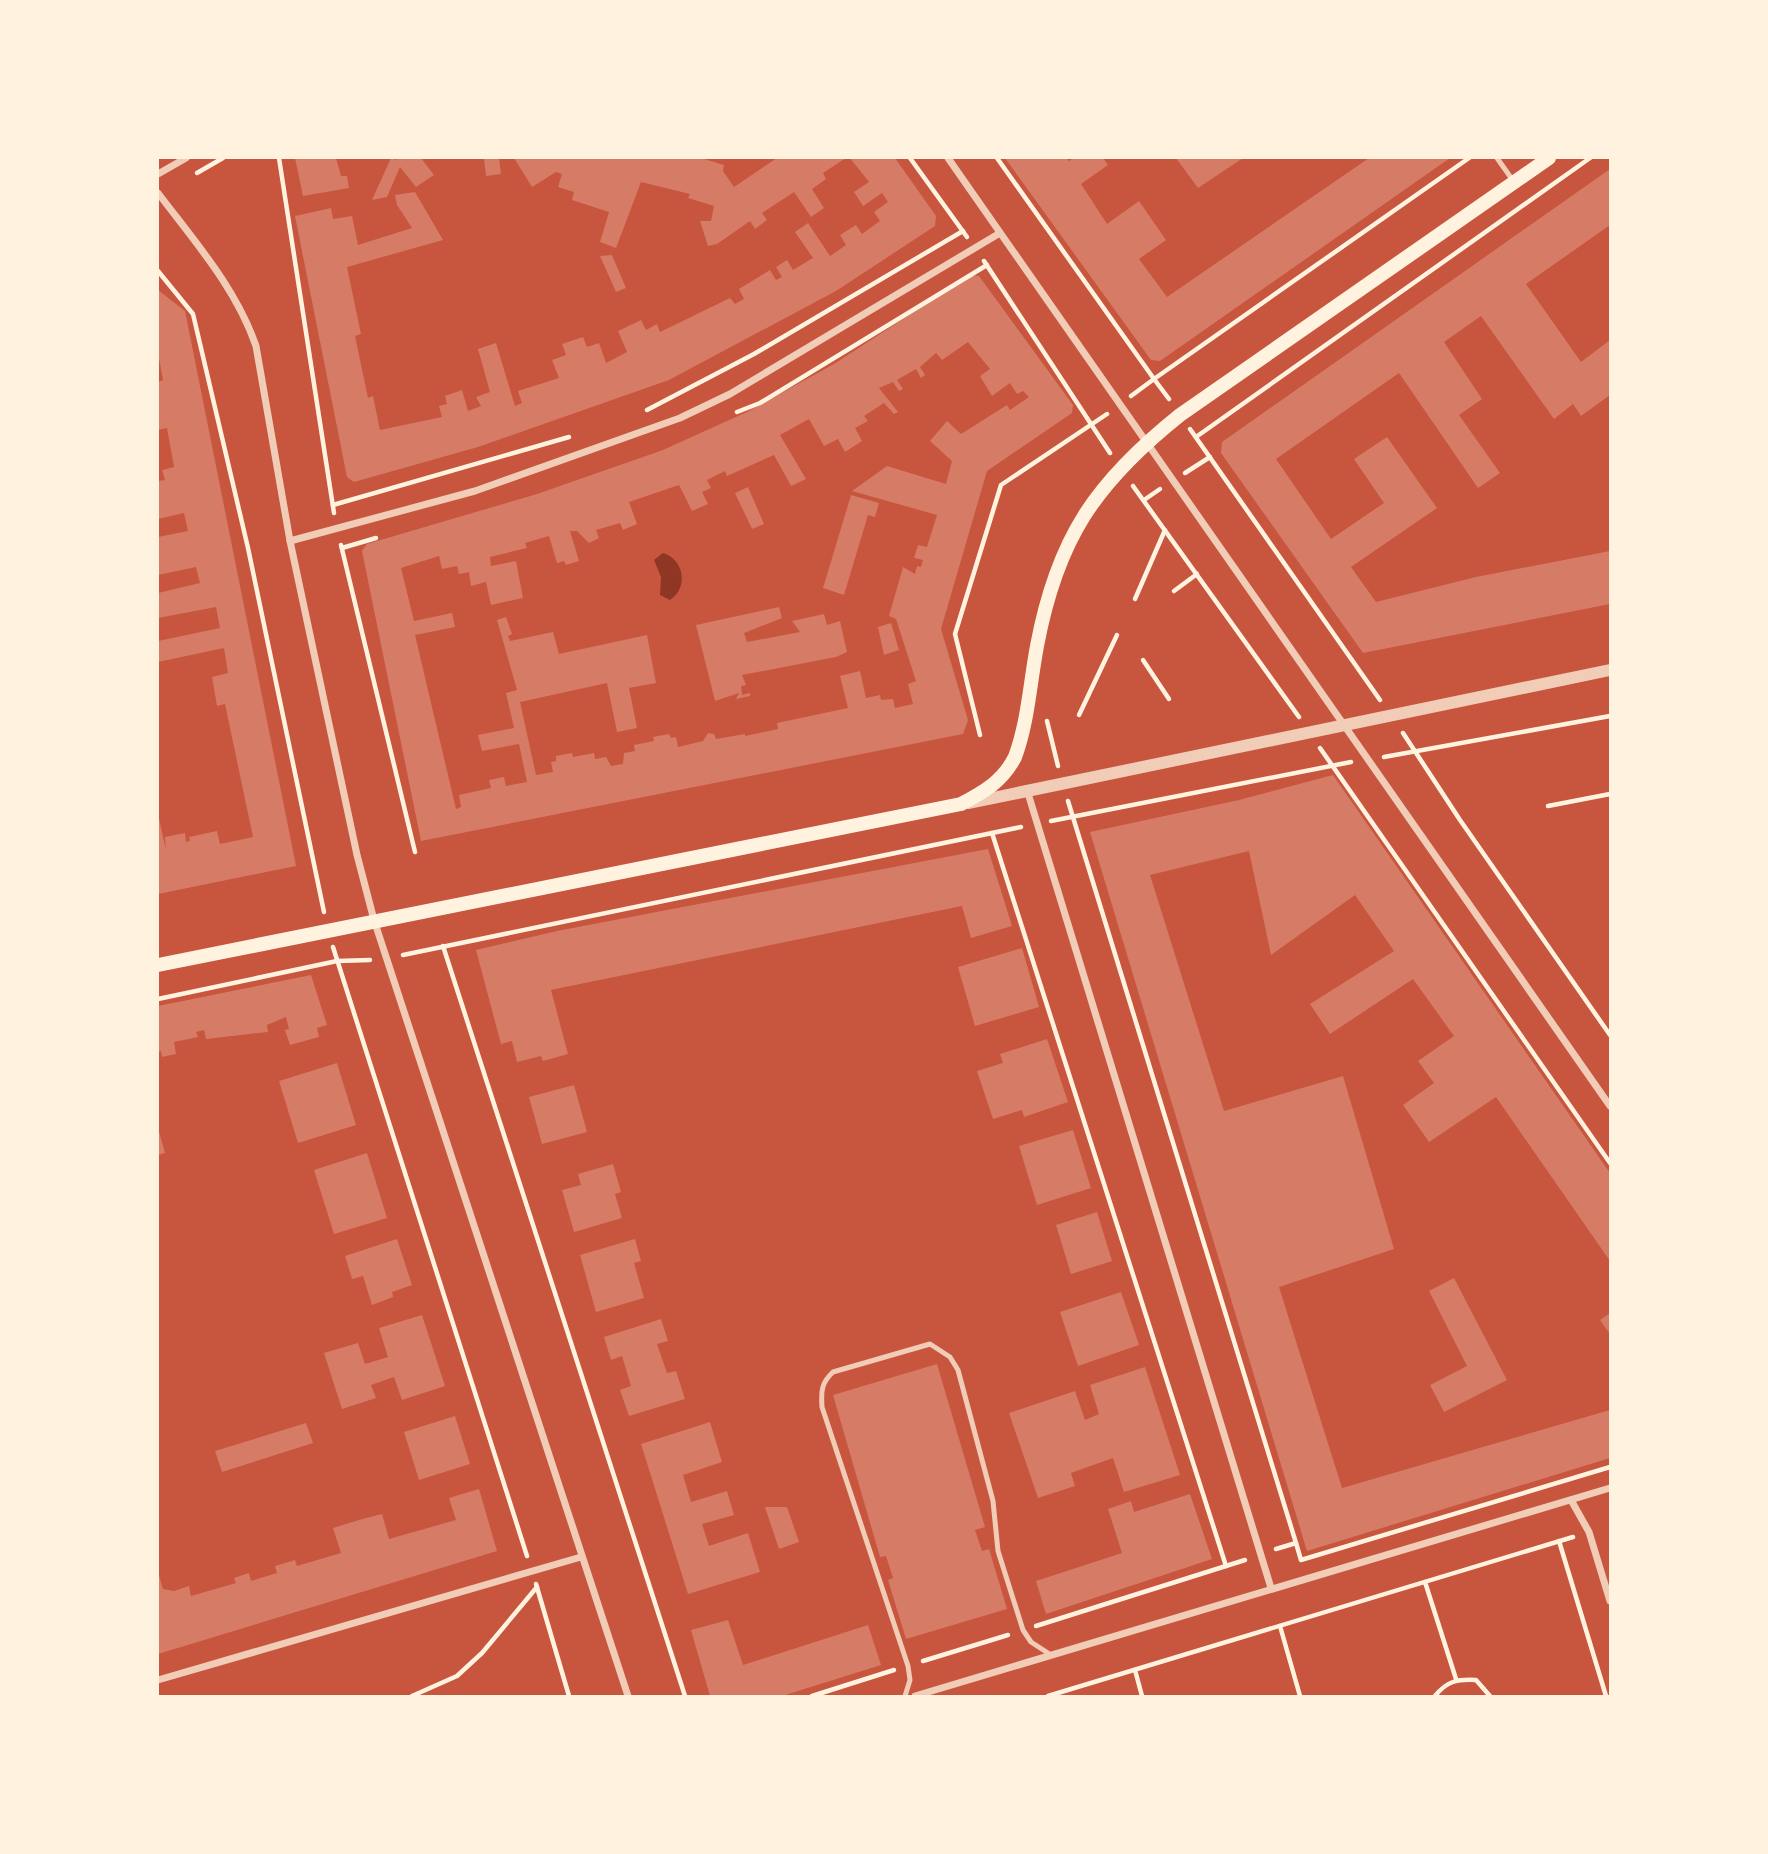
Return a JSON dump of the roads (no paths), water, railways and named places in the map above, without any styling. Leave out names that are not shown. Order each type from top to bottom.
[{"type":"main road","points":[[158,965],[961,804],[999,780],[1015,757],[1024,724],[1040,634],[1058,566],[1080,519],[1120,469],[1146,443],[1181,415],[1549,158]]},
{"type":"street","points":[[158,174],[186,158]]},
{"type":"street","points":[[948,158],[1611,1106]]},
{"type":"street","points":[[158,193],[232,291],[246,317],[256,346],[270,410],[290,541],[357,855],[374,920],[628,1696]]},
{"type":"street","points":[[290,541],[475,491],[680,418],[730,394],[1000,233]]},
{"type":"street","points":[[961,804],[1611,670]]},
{"type":"street","points":[[1027,790],[1271,1588]]},
{"type":"street","points":[[915,1696],[1611,1488]]},
{"type":"street","points":[[1571,1500],[1589,1532],[1611,1601]]},
{"type":"street","points":[[158,1680],[581,1557]]},
{"type":"lane","points":[[1497,158],[1514,182]]},
{"type":"lane","points":[[905,1696],[911,1680],[908,1666],[822,1407],[821,1392],[825,1380],[832,1372],[930,1344],[950,1357],[958,1370],[993,1501],[998,1551],[1023,1630],[1031,1642],[1051,1656]]}]
